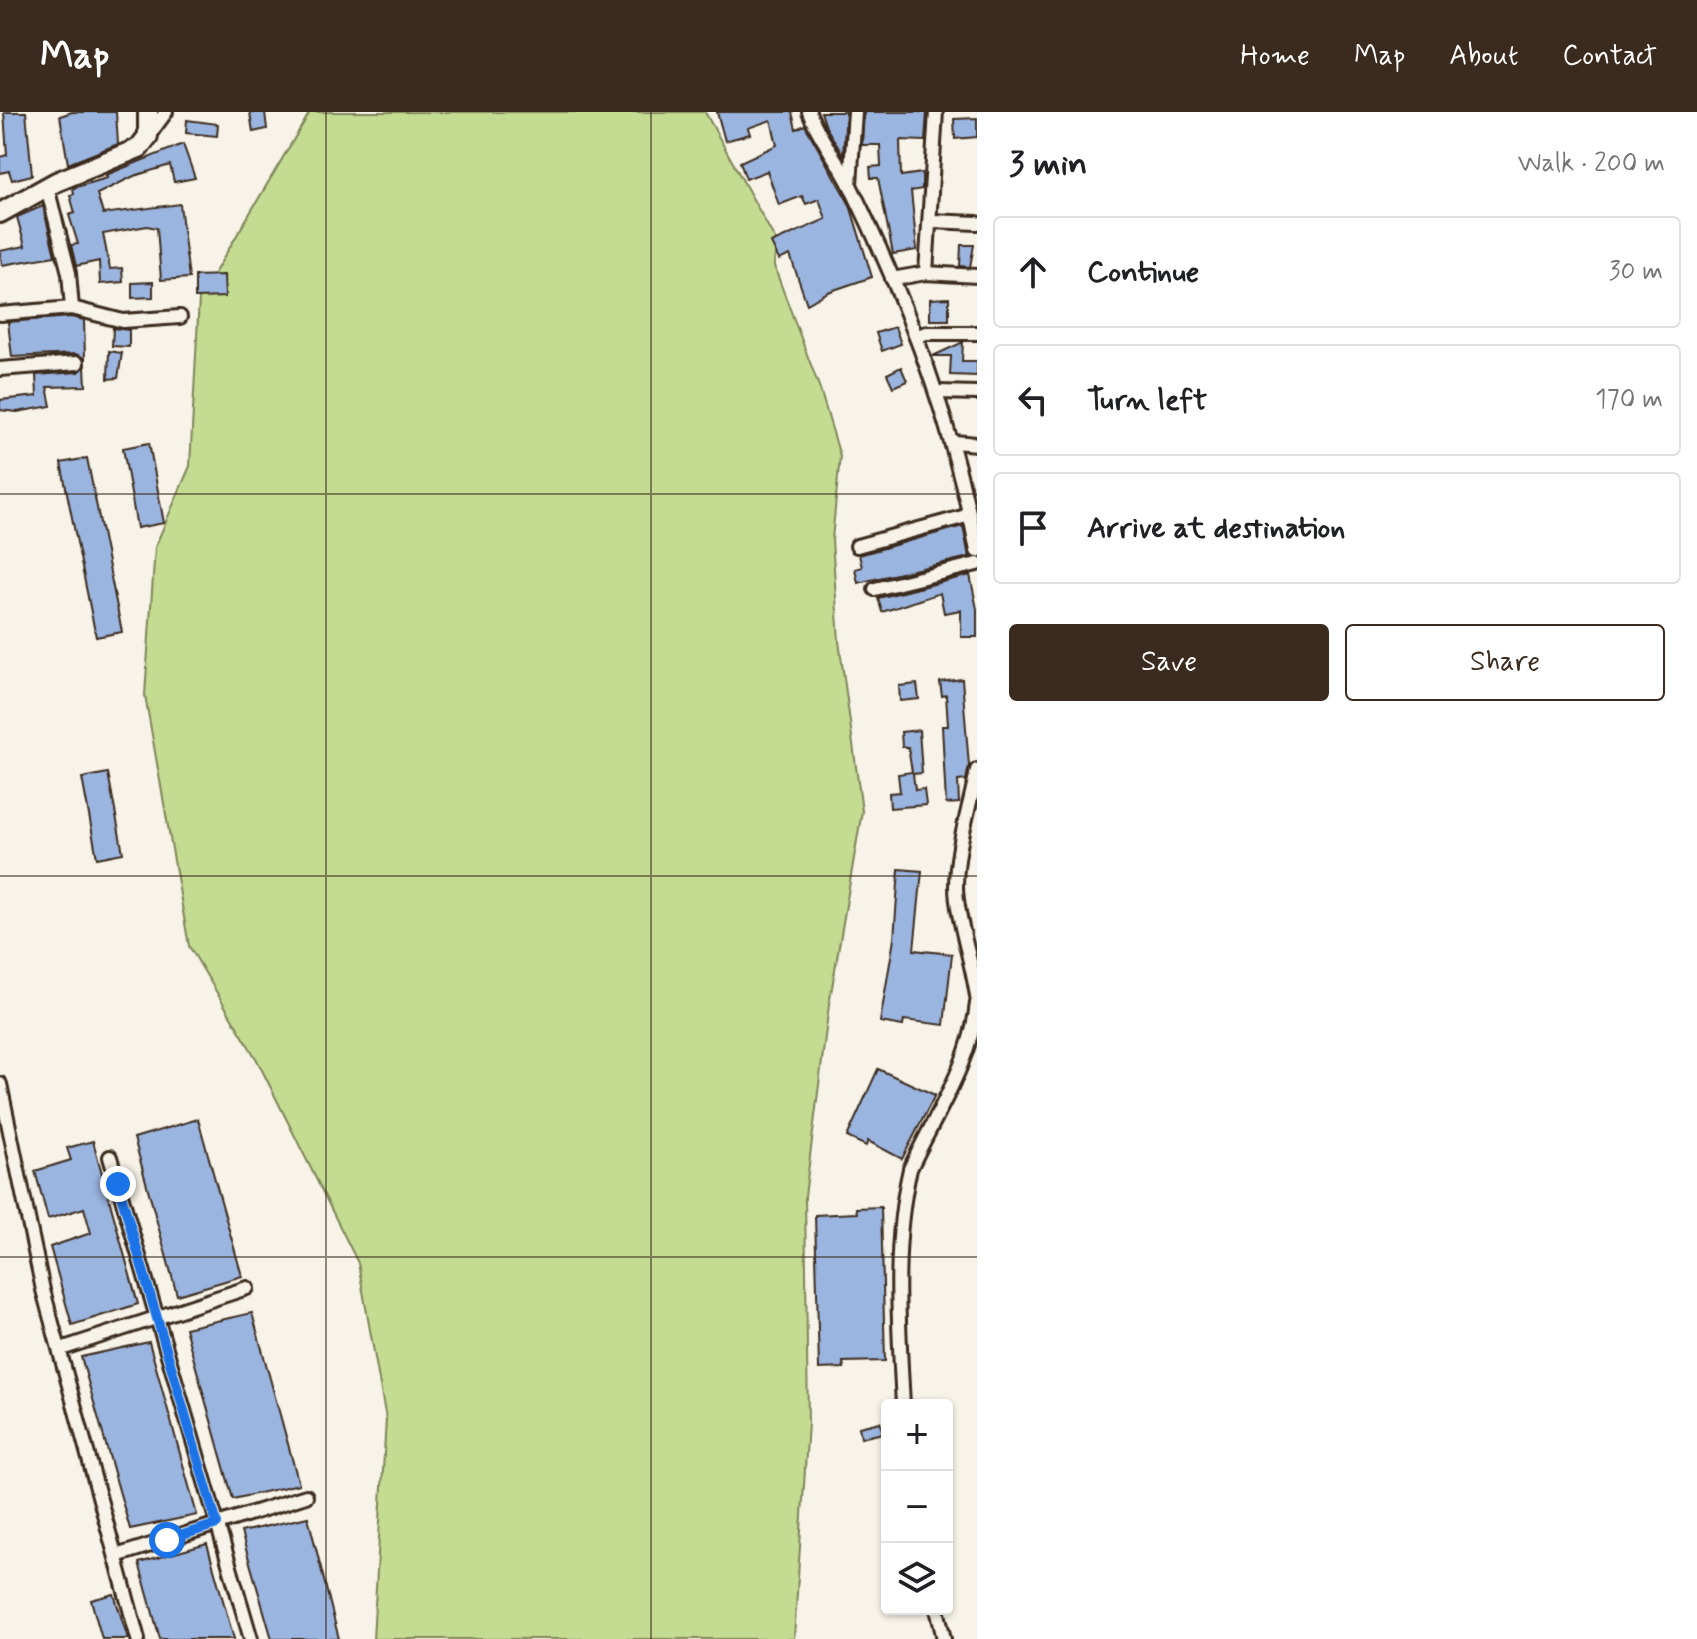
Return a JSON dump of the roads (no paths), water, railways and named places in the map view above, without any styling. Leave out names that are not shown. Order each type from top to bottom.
[{"type":"street","points":[[148,112],[148,136]]},
{"type":"street","points":[[0,213],[47,187],[139,148],[166,112]]},
{"type":"street","points":[[809,112],[850,184],[938,392],[972,500],[970,515],[977,551]]},
{"type":"street","points":[[850,184],[855,112]]},
{"type":"street","points":[[926,273],[936,112]]},
{"type":"street","points":[[47,187],[69,273],[72,308]]},
{"type":"street","points":[[931,221],[977,223]]},
{"type":"street","points":[[892,279],[926,273],[977,276]]},
{"type":"street","points":[[0,314],[72,308],[123,321],[180,317]]},
{"type":"street","points":[[916,337],[926,333],[977,333]]},
{"type":"street","points":[[0,369],[77,363]]},
{"type":"street","points":[[938,392],[977,393]]},
{"type":"street","points":[[954,442],[977,444]]},
{"type":"street","points":[[857,546],[970,515]]},
{"type":"street","points":[[875,589],[977,564]]},
{"type":"street","points":[[903,1399],[897,1285],[905,1188],[910,1169],[965,1054],[975,1026],[977,1000],[973,960],[956,890],[959,855],[977,770]]},
{"type":"street","points":[[0,1084],[43,1290],[138,1639]]},
{"type":"street","points":[[110,1157],[251,1639]]},
{"type":"street","points":[[61,1349],[247,1288]]},
{"type":"street","points":[[116,1556],[306,1496]]},
{"type":"street","points":[[938,1615],[944,1639]]}]
